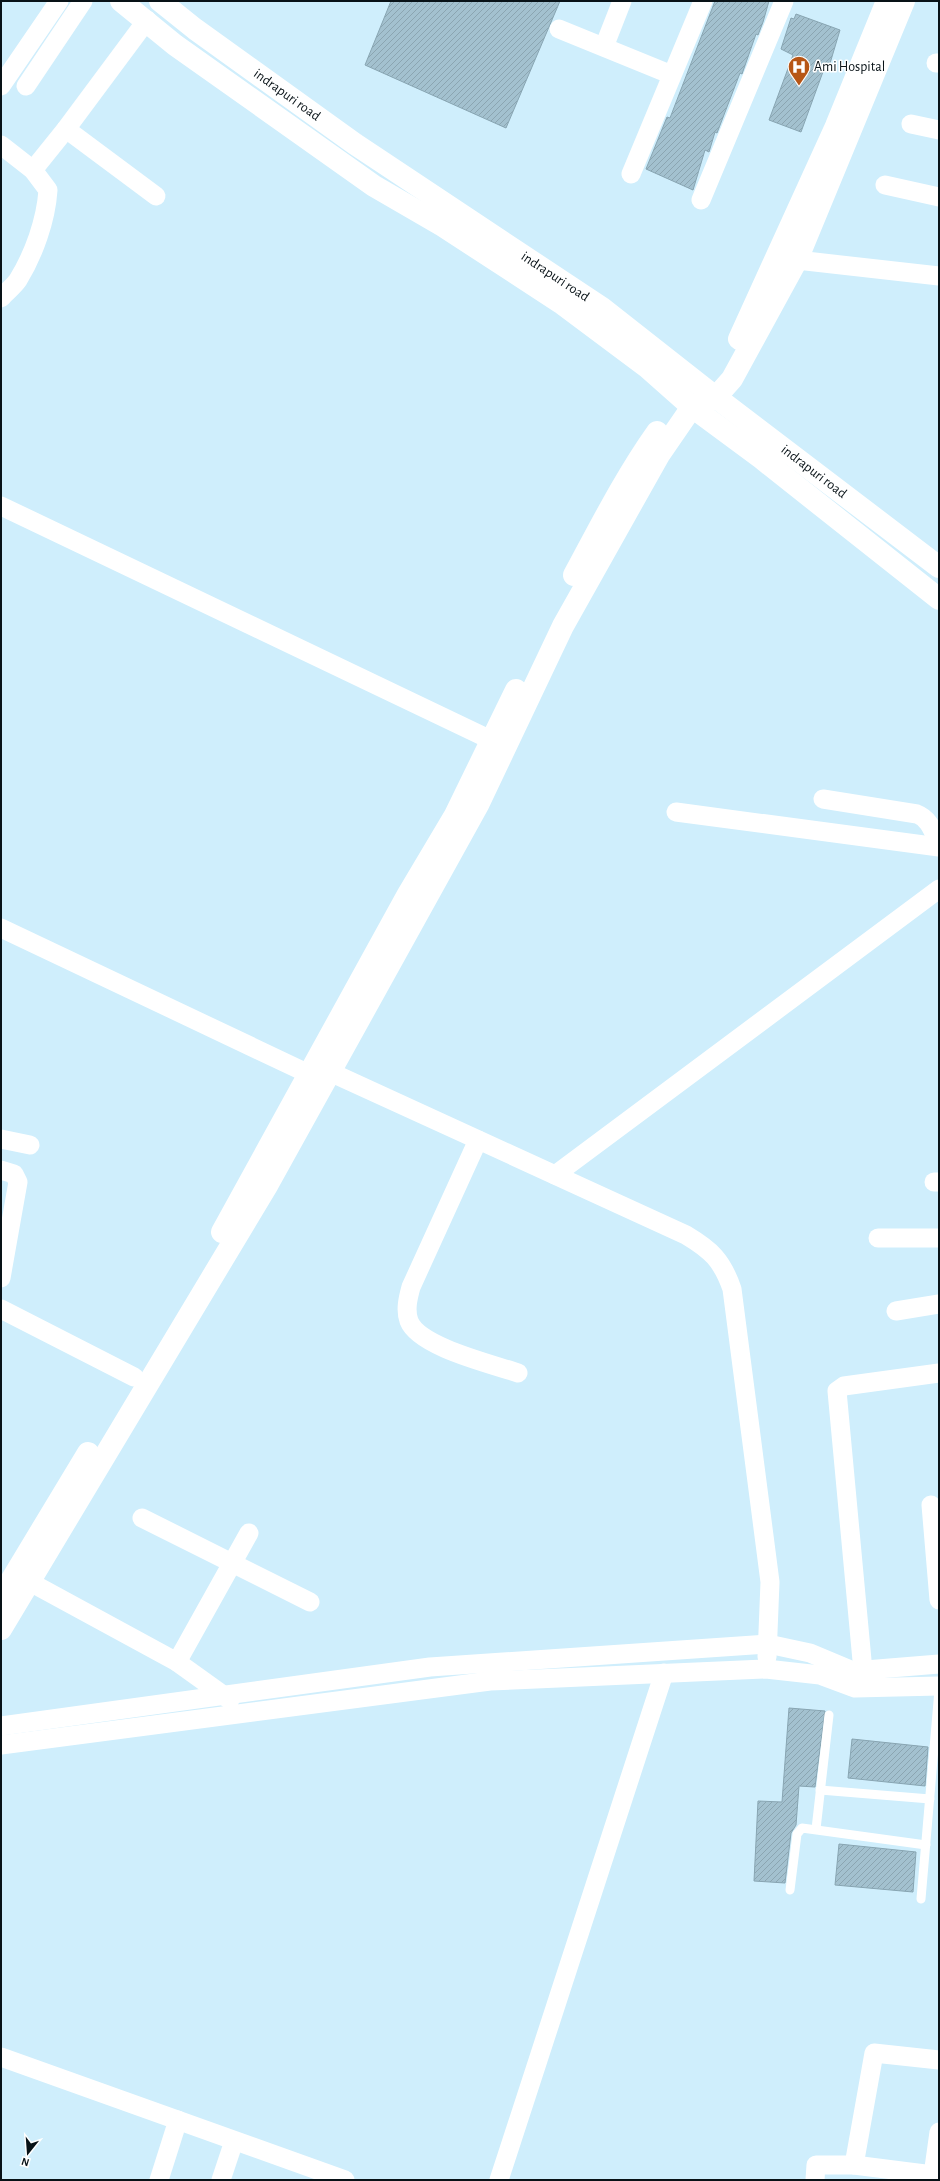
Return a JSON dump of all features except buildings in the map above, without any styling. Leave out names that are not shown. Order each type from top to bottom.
[{"type":"street","points":[[1,85],[59,1]]},
{"type":"street","points":[[26,86],[83,1]]},
{"type":"street","name":"indrapuri road","points":[[121,1],[147,20],[175,45],[374,186],[444,226],[561,304],[648,368],[687,403],[761,458],[939,599]]},
{"type":"street","name":"indrapuri road","points":[[160,1],[195,29],[355,144],[602,308],[939,567]]},
{"type":"street","points":[[604,47],[622,1]]},
{"type":"street","points":[[631,174],[703,1]]},
{"type":"street","points":[[701,200],[784,1]]},
{"type":"street","points":[[787,257],[836,126],[887,1]]},
{"type":"street","points":[[10,1586],[208,1270],[246,1190],[408,894],[455,815],[545,629],[607,513],[644,450],[687,403],[711,393],[723,372],[787,257],[904,1]]},
{"type":"street","points":[[33,170],[66,129],[147,20]]},
{"type":"street","points":[[559,29],[672,75]]},
{"type":"street","points":[[912,124],[939,130]]},
{"type":"street","points":[[66,129],[156,196]]},
{"type":"street","points":[[1,145],[33,170],[48,190],[47,207],[26,265],[18,281],[1,298]]},
{"type":"street","points":[[886,185],[939,197]]},
{"type":"street","points":[[787,257],[939,276]]},
{"type":"street","points":[[1,1629],[10,1586],[134,1377],[268,1184],[478,805],[571,611],[687,403]]},
{"type":"street","points":[[1,506],[492,740]]},
{"type":"street","points":[[823,799],[924,816],[928,821],[939,845]]},
{"type":"street","points":[[676,812],[939,845]]},
{"type":"street","points":[[555,1175],[939,889]]},
{"type":"street","points":[[1,928],[309,1074]]},
{"type":"street","points":[[330,1072],[686,1235],[715,1256],[726,1271],[732,1289],[770,1582],[766,1669]]},
{"type":"street","points":[[1,1138],[30,1145]]},
{"type":"street","points":[[478,1140],[411,1287],[407,1304],[409,1321],[419,1335],[434,1344],[518,1373]]},
{"type":"street","points":[[1,1170],[14,1174],[18,1182],[1,1278]]},
{"type":"street","points":[[878,1238],[939,1238]]},
{"type":"street","points":[[896,1310],[939,1304]]},
{"type":"street","points":[[1,1309],[134,1377]]},
{"type":"street","points":[[863,1671],[837,1391],[844,1386],[939,1373]]},
{"type":"street","points":[[931,1505],[939,1600]]},
{"type":"street","points":[[142,1518],[310,1602]]},
{"type":"street","points":[[177,1662],[249,1533]]},
{"type":"street","points":[[10,1586],[177,1662],[248,1714]]},
{"type":"street","points":[[1,1726],[454,1664],[768,1644],[810,1653],[845,1669],[853,1671],[939,1664]]},
{"type":"street","points":[[1,1745],[248,1714],[469,1683],[766,1669],[820,1676],[855,1688],[939,1686]]},
{"type":"street","points":[[499,2180],[664,1673]]},
{"type":"street","points":[[854,2165],[874,2053],[939,2060]]},
{"type":"street","points":[[1,2058],[234,2141],[312,2175],[345,2180]]},
{"type":"street","points":[[159,2180],[178,2120]]},
{"type":"street","points":[[815,2180],[816,2165],[854,2165],[933,2175],[939,2132]]},
{"type":"street","points":[[221,2180],[234,2141]]},
{"type":"lane","points":[[921,1899],[939,1690]]},
{"type":"lane","points":[[816,1829],[829,1715]]},
{"type":"lane","points":[[820,1790],[930,1799]]},
{"type":"lane","points":[[790,1890],[799,1830],[807,1828],[816,1829],[926,1845]]},
{"type":"place","name":"Ami Hospital","points":[[799,86]]}]
